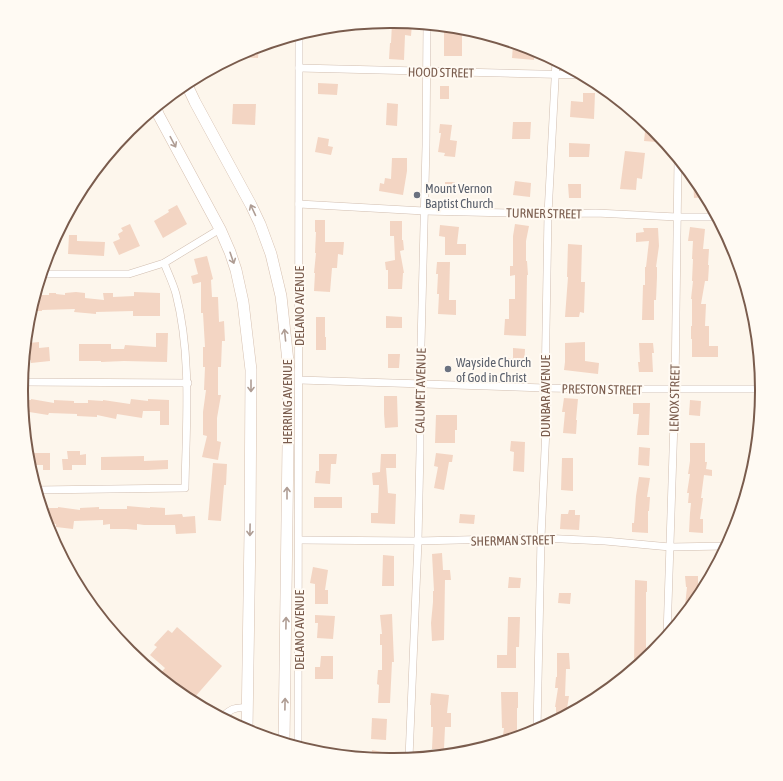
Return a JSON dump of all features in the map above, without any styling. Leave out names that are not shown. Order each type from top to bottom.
[{"type":"main road","name":"HERRING AVENUE","points":[[189,89],[260,224],[271,254],[281,296],[289,371],[284,737]]},
{"type":"main road","points":[[158,113],[220,229],[230,252],[241,288],[246,321],[251,370],[246,723]]},
{"type":"street","name":"CALUMET AVENUE","points":[[409,752],[418,541],[427,30]]},
{"type":"street","name":"DELANO AVENUE","points":[[298,741],[299,40]]},
{"type":"street","name":"DUNBAR AVENUE","points":[[537,722],[541,538],[547,406],[544,388],[548,214],[556,67]]},
{"type":"street","name":"HOOD STREET","points":[[299,68],[570,75]]},
{"type":"street","name":"LENOX STREET","points":[[667,627],[674,390],[678,167]]},
{"type":"street","name":"TURNER STREET","points":[[299,204],[424,211],[548,214],[596,213],[711,217]]},
{"type":"street","points":[[47,274],[129,274],[164,263],[220,229]]},
{"type":"street","points":[[42,490],[185,488],[188,383],[182,324],[176,294],[164,263]]},
{"type":"street","name":"PRESTON STREET","points":[[299,380],[544,388],[674,390],[755,389]]},
{"type":"street","points":[[28,382],[188,383]]},
{"type":"street","name":"SHERMAN STREET","points":[[299,540],[418,541],[541,538],[670,547],[720,546]]},
{"type":"street","points":[[226,714],[230,710],[247,708]]},
{"type":"building","points":[[392,28],[412,29],[411,36],[405,35],[404,60],[389,59]]},
{"type":"building","points":[[444,32],[462,35],[462,56],[444,56]]},
{"type":"building","points":[[513,49],[534,57],[534,60],[512,58]]},
{"type":"building","points":[[258,53],[258,58],[248,58]]},
{"type":"building","points":[[318,83],[338,84],[337,95],[318,94]]},
{"type":"building","points":[[440,86],[449,86],[449,99],[440,99]]},
{"type":"building","points":[[583,93],[595,93],[594,119],[570,117],[571,101],[583,102]]},
{"type":"building","points":[[387,103],[398,104],[397,126],[386,125]]},
{"type":"building","points":[[233,104],[256,104],[255,125],[232,124]]},
{"type":"building","points":[[513,122],[531,122],[530,139],[512,139]]},
{"type":"building","points":[[440,124],[452,125],[450,140],[457,141],[455,157],[444,156],[445,153],[438,152],[441,133],[439,133]]},
{"type":"building","points":[[645,130],[656,142],[644,141]]},
{"type":"building","points":[[318,137],[329,139],[328,146],[333,147],[331,155],[315,152]]},
{"type":"building","points":[[569,143],[590,144],[589,157],[569,157]]},
{"type":"building","points":[[625,151],[645,153],[642,179],[637,178],[636,190],[620,189]]},
{"type":"building","points":[[392,158],[407,158],[407,171],[403,195],[379,191],[380,183],[384,184],[385,178],[391,179]]},
{"type":"building","points":[[515,181],[531,183],[530,197],[513,195]]},
{"type":"building","points":[[445,182],[455,182],[455,192],[445,192]]},
{"type":"building","points":[[568,184],[581,184],[581,198],[569,198]]},
{"type":"building","points":[[694,188],[699,198],[694,198]]},
{"type":"building","points":[[177,205],[187,224],[163,238],[154,221]]},
{"type":"building","points":[[315,220],[325,220],[325,242],[344,242],[343,255],[338,254],[337,268],[332,268],[330,292],[314,291],[316,253]]},
{"type":"building","points":[[390,221],[402,221],[402,240],[404,250],[400,251],[404,273],[402,289],[388,289],[388,270],[386,270],[385,262],[395,260],[394,236],[390,236]]},
{"type":"building","points":[[130,224],[140,246],[119,255],[113,242],[120,239],[118,234],[123,231],[121,228]]},
{"type":"building","points":[[515,224],[529,226],[526,241],[528,275],[526,336],[504,335],[505,319],[509,319],[509,299],[515,299],[515,275],[510,276],[510,266],[513,266],[513,236]]},
{"type":"building","points":[[440,225],[459,227],[457,244],[466,244],[466,255],[445,255],[445,237],[439,236]]},
{"type":"building","points":[[690,227],[705,229],[703,249],[709,249],[709,265],[708,281],[705,281],[701,304],[706,304],[705,326],[709,326],[709,346],[718,346],[718,357],[692,357],[691,299],[693,281],[693,241],[688,241]]},
{"type":"building","points":[[643,228],[658,228],[659,246],[656,267],[657,277],[656,300],[654,300],[654,320],[642,320],[643,285],[645,285],[645,267],[649,241],[636,242],[636,233],[644,232]]},
{"type":"building","points":[[69,235],[77,235],[77,241],[105,242],[104,256],[68,254]]},
{"type":"building","points":[[568,244],[582,245],[581,282],[585,282],[584,313],[580,312],[579,317],[565,317],[568,277]]},
{"type":"building","points":[[207,256],[213,279],[211,280],[212,297],[218,297],[219,322],[224,321],[225,341],[222,341],[221,367],[218,367],[218,395],[221,395],[217,418],[217,441],[221,442],[218,460],[202,457],[207,436],[203,435],[203,412],[206,390],[204,390],[205,367],[203,367],[203,347],[205,347],[203,313],[201,313],[201,282],[193,284],[191,276],[198,274],[194,259]]},
{"type":"building","points":[[437,262],[450,262],[449,300],[456,300],[456,315],[438,314],[439,294],[437,294]]},
{"type":"building","points":[[134,292],[160,293],[160,316],[133,316],[133,311],[96,312],[96,314],[74,312],[75,309],[37,311],[41,295],[56,293],[65,295],[65,293],[85,293],[85,298],[104,300],[103,293],[113,293],[113,297],[134,296]]},
{"type":"building","points":[[386,316],[402,317],[402,328],[386,328]]},
{"type":"building","points":[[316,317],[325,317],[326,350],[316,350]]},
{"type":"building","points":[[156,333],[168,333],[167,362],[79,361],[79,344],[111,344],[111,349],[124,349],[125,345],[156,347]]},
{"type":"building","points":[[39,342],[39,348],[49,347],[50,361],[31,363],[31,360],[30,360],[31,343]]},
{"type":"building","points":[[585,342],[585,361],[599,363],[598,374],[564,370],[565,343]]},
{"type":"building","points":[[639,343],[653,343],[653,372],[639,372]]},
{"type":"building","points":[[513,348],[525,349],[524,368],[505,367],[506,358],[513,358]]},
{"type":"building","points":[[388,354],[400,354],[399,368],[388,368]]},
{"type":"building","points":[[384,396],[397,396],[398,427],[385,428]]},
{"type":"building","points":[[564,398],[578,399],[576,434],[563,433],[565,412],[562,412]]},
{"type":"building","points":[[131,399],[148,401],[148,399],[169,400],[169,425],[160,425],[160,411],[143,411],[142,418],[117,414],[116,419],[97,415],[97,417],[77,416],[77,414],[49,413],[48,415],[29,412],[28,400],[54,403],[54,400],[74,401],[74,403],[88,403],[88,400],[103,400],[130,404]]},
{"type":"building","points":[[690,400],[701,401],[700,416],[689,415]]},
{"type":"building","points":[[633,403],[650,403],[649,435],[637,435],[639,414],[633,414]]},
{"type":"building","points":[[436,415],[457,415],[455,443],[435,443]]},
{"type":"building","points":[[511,441],[525,442],[524,472],[513,471],[514,452],[510,451]]},
{"type":"building","points":[[690,443],[705,443],[705,462],[707,462],[706,469],[712,470],[712,476],[704,475],[700,519],[703,519],[703,533],[689,532],[691,503],[688,503],[689,493],[687,493],[690,474],[688,474]]},
{"type":"building","points":[[639,447],[650,448],[649,466],[638,465]]},
{"type":"building","points":[[67,451],[80,451],[80,455],[86,454],[86,465],[72,465],[72,470],[63,470],[62,459],[68,459]]},
{"type":"building","points":[[34,453],[50,453],[50,470],[43,470],[43,465],[36,465]]},
{"type":"building","points":[[436,453],[453,455],[452,462],[449,462],[444,490],[434,488],[438,467],[434,466]]},
{"type":"building","points":[[319,454],[337,454],[336,464],[331,464],[330,484],[315,483],[316,471],[319,471]]},
{"type":"building","points":[[381,454],[396,454],[396,468],[386,468],[388,493],[396,494],[395,524],[371,523],[371,513],[378,513],[379,485],[373,485],[372,473],[380,472]]},
{"type":"building","points":[[144,456],[144,461],[168,460],[168,469],[101,470],[101,457]]},
{"type":"building","points":[[562,458],[573,458],[573,491],[561,490]]},
{"type":"building","points":[[213,463],[227,464],[226,485],[224,485],[221,521],[208,520]]},
{"type":"building","points":[[639,477],[650,478],[647,497],[650,497],[648,511],[648,533],[632,532]]},
{"type":"building","points":[[314,497],[342,497],[342,508],[314,508]]},
{"type":"building","points":[[127,506],[165,508],[165,515],[182,514],[183,517],[195,516],[196,533],[176,534],[175,525],[137,524],[137,530],[110,529],[110,524],[103,525],[103,520],[74,521],[73,529],[56,527],[56,524],[54,524],[47,508],[58,507],[80,510],[80,508],[99,507],[99,509],[127,509]]},
{"type":"building","points":[[569,510],[575,510],[575,515],[580,515],[579,530],[560,529],[561,514],[568,514]]},
{"type":"building","points":[[460,514],[475,515],[474,524],[459,523]]},
{"type":"building","points":[[442,553],[443,570],[450,570],[451,580],[445,580],[444,640],[432,641],[431,623],[434,591],[432,554]]},
{"type":"building","points":[[383,555],[394,556],[394,586],[382,586]]},
{"type":"building","points":[[313,567],[328,570],[325,590],[328,590],[328,604],[315,604],[315,584],[310,583]]},
{"type":"building","points":[[685,576],[698,576],[698,585],[685,604],[687,587]]},
{"type":"building","points":[[509,577],[521,578],[520,588],[508,588]]},
{"type":"building","points":[[635,580],[647,581],[646,650],[634,661]]},
{"type":"building","points":[[559,593],[571,593],[570,604],[558,603]]},
{"type":"building","points":[[392,614],[394,662],[392,662],[390,703],[378,703],[378,670],[382,670],[382,645],[380,645],[380,634],[382,634],[380,615]]},
{"type":"building","points":[[315,615],[335,616],[333,639],[317,638],[318,623],[315,623]]},
{"type":"building","points":[[508,617],[520,617],[519,647],[516,647],[516,668],[497,668],[497,655],[507,655]]},
{"type":"building","points":[[177,627],[222,666],[196,696],[162,672],[165,668],[150,655],[157,647],[154,645],[168,630],[172,633]]},
{"type":"building","points":[[557,653],[569,653],[570,669],[566,669],[565,696],[569,696],[567,708],[556,714],[555,707],[558,688],[555,688],[557,677]]},
{"type":"building","points":[[321,656],[333,656],[333,679],[315,679],[315,667],[320,667]]},
{"type":"building","points":[[501,692],[518,692],[517,731],[503,736],[504,728],[502,728]]},
{"type":"building","points":[[431,693],[449,695],[447,713],[451,713],[451,727],[445,727],[444,749],[432,749],[433,727],[431,727]]},
{"type":"building","points":[[372,718],[387,719],[386,740],[371,739]]},
{"type":"building","points":[[372,750],[386,753],[372,752]]},
{"type":"place","name":"Mount Vernon Baptist Church","points":[[417,195]]},
{"type":"place","name":"Wayside Church of God in Christ","points":[[448,369]]}]
